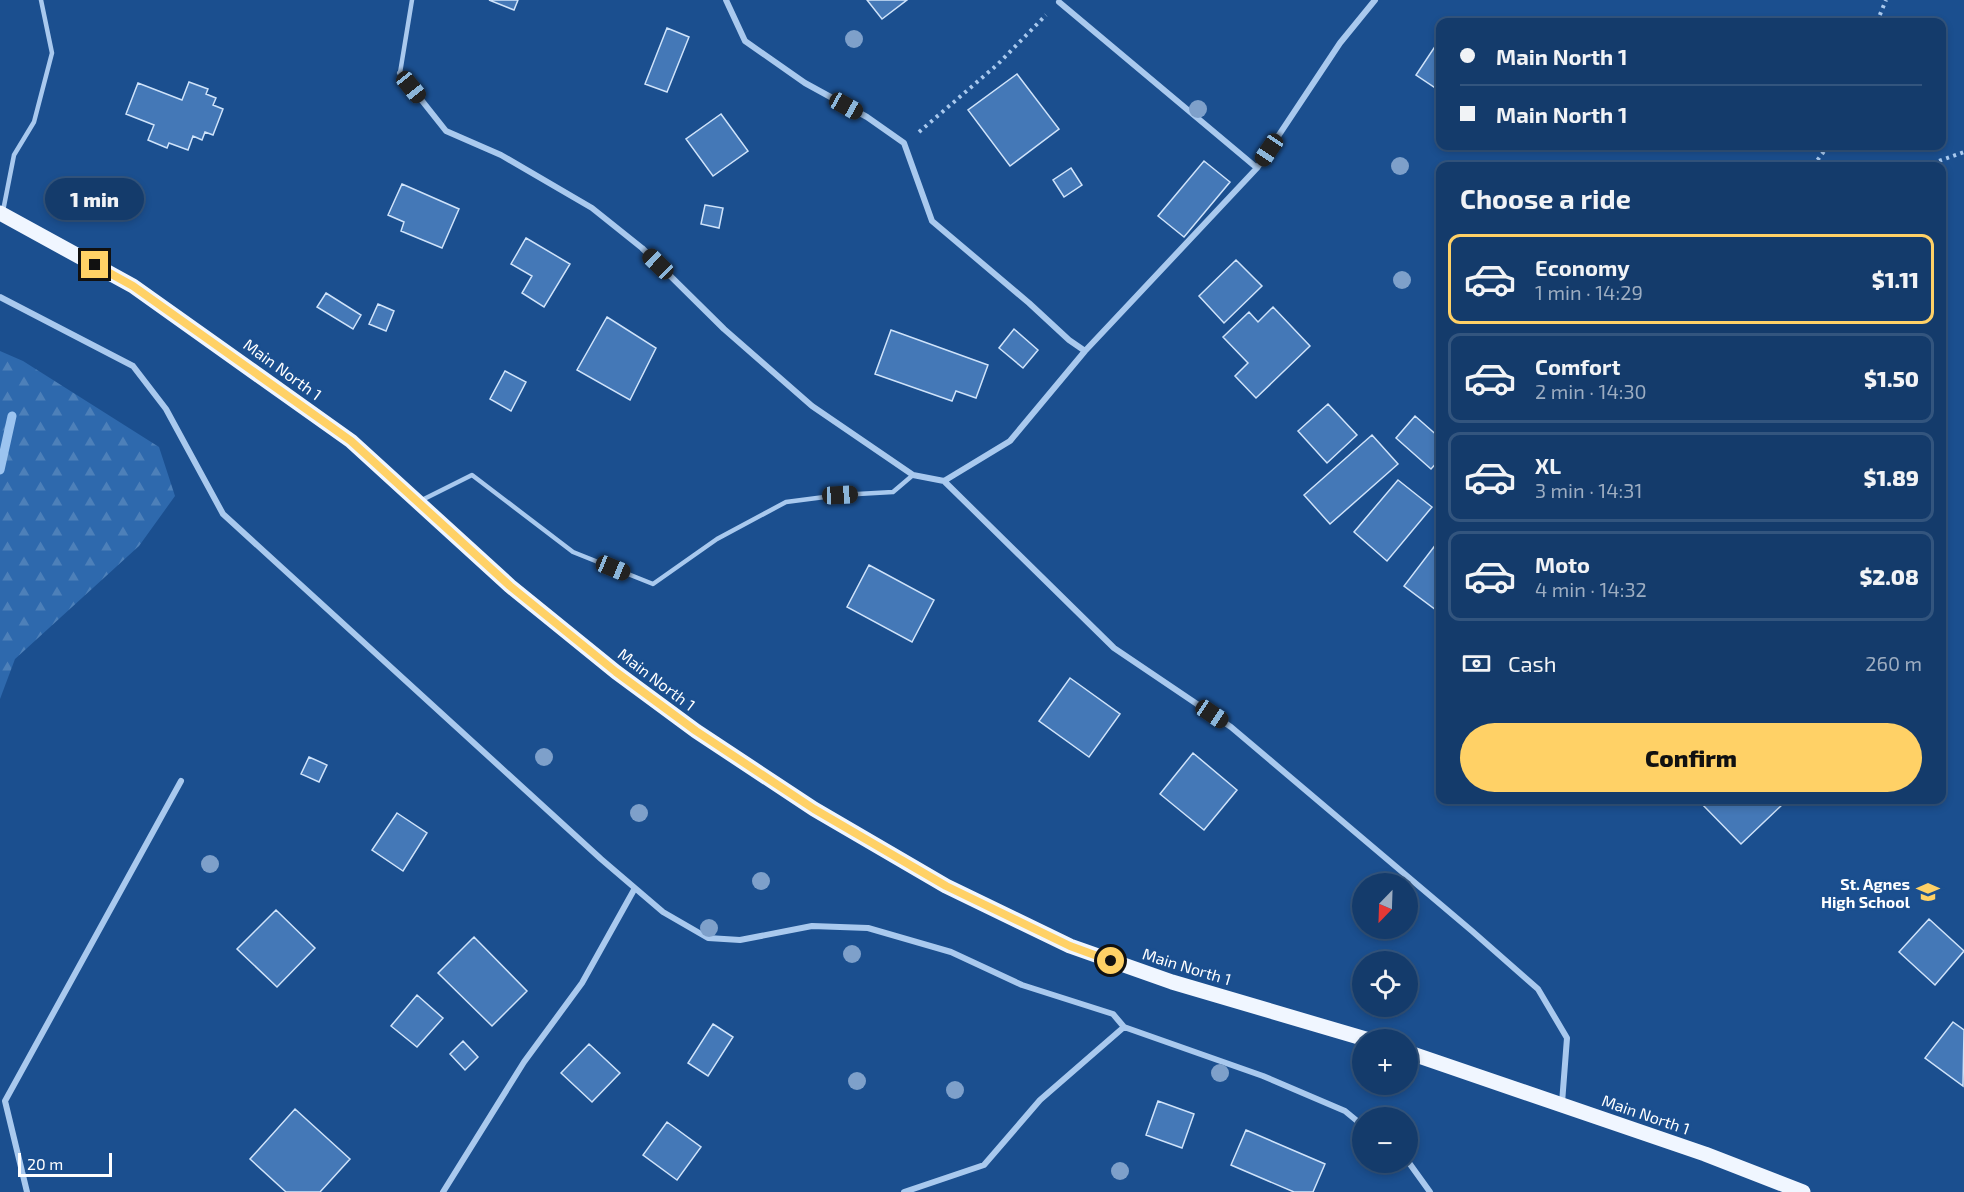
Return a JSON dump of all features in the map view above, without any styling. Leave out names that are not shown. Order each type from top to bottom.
[{"type":"main road","name":"Main North 1","points":[[1,213],[133,286],[351,441],[510,586],[616,672],[696,731],[814,809],[946,886],[1070,946],[1173,982],[1352,1035]]},
{"type":"main road","name":"Main North 1","points":[[1418,1056],[1562,1103],[1803,1192]]},
{"type":"street","points":[[726,0],[745,41],[805,83],[867,117],[904,143],[932,221],[1069,340],[1085,351]]},
{"type":"street","points":[[944,481],[1010,441],[1085,351],[1257,168],[1340,43],[1375,0]]},
{"type":"street","points":[[1059,2],[1257,168]]},
{"type":"street","points":[[400,73],[447,131],[501,155],[592,208],[642,248],[724,329],[812,406],[913,475],[944,481],[1114,648],[1231,727],[1464,923],[1538,989],[1566,1038],[1562,1103]]},
{"type":"street","points":[[0,297],[133,366],[166,409],[223,514],[663,912],[708,938],[740,940],[812,926],[868,928],[951,952],[1022,985],[1113,1014],[1124,1027],[1263,1076],[1345,1111],[1352,1117]]},
{"type":"street","points":[[27,1192],[5,1101],[181,781]]},
{"type":"street","points":[[443,1192],[524,1062],[582,983],[635,888]]},
{"type":"street","points":[[904,1192],[984,1165],[1040,1100],[1124,1027]]},
{"type":"street","points":[[1416,1173],[1430,1192]]},
{"type":"lane","points":[[1,213],[14,155],[34,122],[52,53],[41,0]]},
{"type":"lane","points":[[400,73],[412,0]]},
{"type":"lane","points":[[419,502],[472,475],[573,552],[653,584],[717,539],[786,502],[840,495],[893,492],[913,475]]},
{"type":"path","points":[[1879,18],[1886,0]]},
{"type":"path","points":[[904,143],[938,118],[998,64],[1059,2]]},
{"type":"path","points":[[1936,162],[1964,152]]},
{"type":"green space","points":[[0,351],[23,361],[159,447],[175,496],[139,546],[15,659],[0,699]]},
{"type":"building","points":[[489,0],[518,0],[514,10]]},
{"type":"building","points":[[867,0],[907,0],[882,19]]},
{"type":"building","points":[[667,28],[689,37],[667,92],[645,84]]},
{"type":"building","points":[[1436,45],[1436,88],[1416,75]]},
{"type":"building","points":[[1017,74],[1059,129],[1010,166],[968,110]]},
{"type":"building","points":[[189,82],[208,89],[206,94],[216,98],[213,105],[223,109],[213,135],[205,132],[202,140],[193,136],[188,150],[169,143],[167,148],[148,140],[154,125],[126,114],[138,83],[182,100]]},
{"type":"building","points":[[721,114],[748,151],[713,176],[686,139]]},
{"type":"building","points":[[1204,161],[1230,182],[1184,237],[1158,216]]},
{"type":"building","points":[[1071,168],[1082,185],[1064,197],[1053,180]]},
{"type":"building","points":[[402,184],[459,209],[442,248],[401,231],[404,222],[388,215]]},
{"type":"building","points":[[705,205],[723,208],[719,228],[701,224]]},
{"type":"building","points":[[526,238],[570,264],[544,307],[522,293],[532,276],[511,264]]},
{"type":"building","points":[[1236,260],[1262,286],[1224,323],[1199,296]]},
{"type":"building","points":[[326,293],[361,315],[353,329],[317,307]]},
{"type":"building","points":[[378,304],[394,311],[386,331],[369,324]]},
{"type":"building","points":[[1273,307],[1310,346],[1256,398],[1235,376],[1248,363],[1223,337],[1249,312],[1258,322]]},
{"type":"building","points":[[607,317],[656,348],[630,400],[577,370]]},
{"type":"building","points":[[1014,329],[1038,350],[1023,368],[999,348]]},
{"type":"building","points":[[891,330],[988,365],[976,398],[956,391],[952,401],[875,374]]},
{"type":"building","points":[[505,371],[526,382],[511,411],[490,399]]},
{"type":"building","points":[[1328,404],[1357,435],[1327,463],[1298,431]]},
{"type":"building","points":[[1415,416],[1436,434],[1436,463],[1431,469],[1396,438]]},
{"type":"building","points":[[1372,435],[1398,464],[1330,524],[1304,495]]},
{"type":"building","points":[[1398,480],[1432,507],[1387,561],[1354,532]]},
{"type":"building","points":[[1436,544],[1436,610],[1404,586]]},
{"type":"building","points":[[869,565],[934,600],[912,642],[847,607]]},
{"type":"building","points":[[1070,678],[1120,714],[1089,757],[1039,721]]},
{"type":"building","points":[[1193,753],[1237,790],[1204,830],[1160,794]]},
{"type":"building","points":[[309,757],[327,765],[319,782],[301,774]]},
{"type":"building","points":[[1702,804],[1783,804],[1741,844]]},
{"type":"building","points":[[397,813],[427,833],[403,871],[372,850]]},
{"type":"building","points":[[276,910],[315,948],[277,987],[237,949]]},
{"type":"building","points":[[1929,919],[1964,951],[1935,985],[1899,952]]},
{"type":"building","points":[[474,937],[527,991],[492,1026],[438,973]]},
{"type":"building","points":[[417,995],[443,1018],[417,1047],[391,1026]]},
{"type":"building","points":[[1953,1022],[1964,1030],[1963,1086],[1925,1058]]},
{"type":"building","points":[[713,1024],[733,1037],[708,1076],[688,1063]]},
{"type":"building","points":[[463,1041],[478,1057],[465,1070],[450,1054]]},
{"type":"building","points":[[589,1044],[620,1073],[592,1102],[561,1073]]},
{"type":"building","points":[[1158,1101],[1194,1114],[1182,1148],[1146,1135]]},
{"type":"building","points":[[295,1109],[350,1159],[320,1192],[286,1192],[250,1159]]},
{"type":"building","points":[[667,1122],[701,1147],[677,1180],[643,1155]]},
{"type":"building","points":[[1246,1130],[1325,1164],[1313,1192],[1294,1192],[1231,1165]]},
{"type":"waterway","points":[[0,470],[12,416]]},
{"type":"place","name":"St. Agnes High School","points":[[1928,892]]},
{"type":"route","points":[[95,265],[133,286],[260,374],[351,441],[510,586],[616,672],[696,731],[814,809],[946,886],[1070,946],[1111,961]]}]
